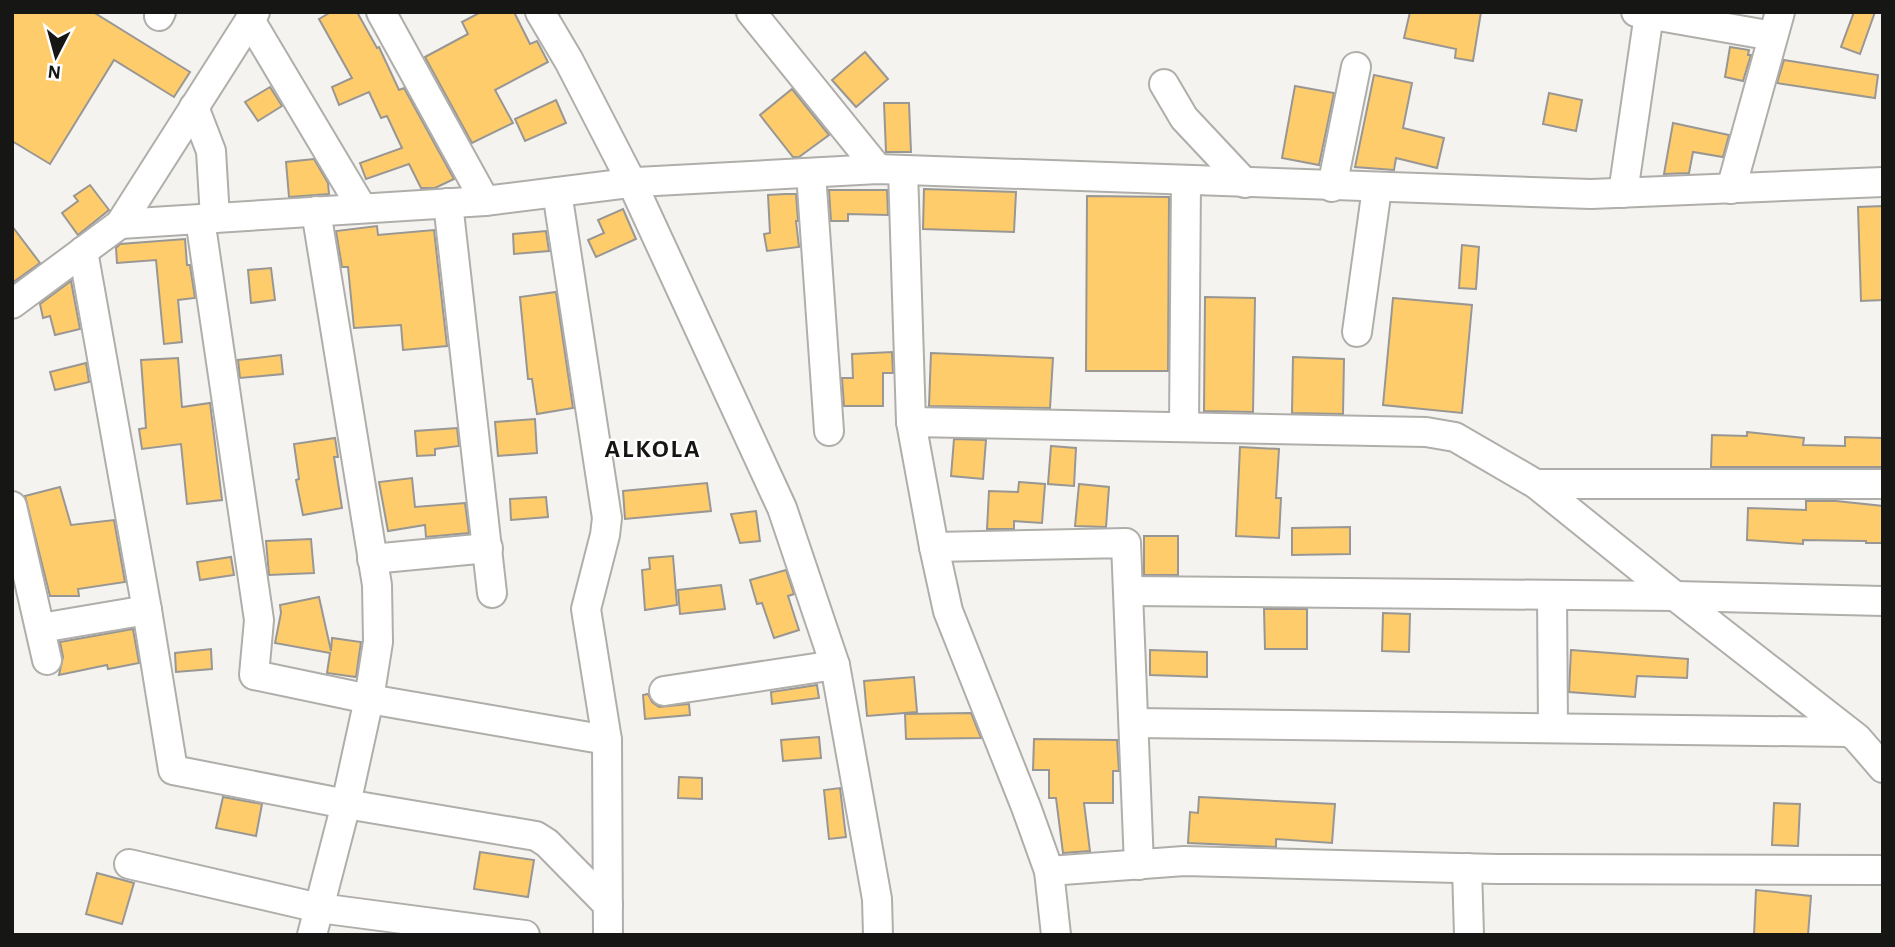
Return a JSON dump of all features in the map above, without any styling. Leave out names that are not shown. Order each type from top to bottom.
[{"type":"street","points":[[381,12],[485,201]]},
{"type":"street","points":[[540,12],[569,61],[632,183],[782,508],[835,665],[877,899],[878,935]]},
{"type":"street","points":[[751,12],[890,170],[911,422],[934,547],[948,611],[1049,871],[1056,935]]},
{"type":"street","points":[[1623,193],[1643,13],[1776,24],[1731,189]]},
{"type":"street","points":[[12,304],[120,224],[252,16],[362,208]]},
{"type":"street","points":[[1332,187],[1356,67]]},
{"type":"street","points":[[1164,85],[1184,118],[1245,184]]},
{"type":"street","points":[[194,107],[211,151],[208,218],[259,620],[254,675],[369,699],[607,740]]},
{"type":"street","points":[[120,224],[485,201],[632,183],[890,170],[1591,194],[1883,182]]},
{"type":"street","points":[[811,173],[829,431]]},
{"type":"street","points":[[1184,427],[1186,181]]},
{"type":"street","points":[[1357,332],[1377,188]]},
{"type":"street","points":[[557,192],[607,517],[586,609],[607,740],[608,935]]},
{"type":"street","points":[[448,203],[492,593]]},
{"type":"street","points":[[316,211],[377,584],[378,642],[369,699],[346,804],[316,921]]},
{"type":"street","points":[[83,251],[173,770],[346,804],[536,836],[547,843],[608,905]]},
{"type":"street","points":[[911,422],[1426,432],[1455,438],[1536,484],[1675,596],[1863,734],[1883,768]]},
{"type":"street","points":[[1536,484],[1883,484]]},
{"type":"street","points":[[12,506],[47,660]]},
{"type":"street","points":[[934,547],[1126,543],[1136,723],[1139,865]]},
{"type":"street","points":[[372,559],[488,548]]},
{"type":"street","points":[[1128,591],[1675,596],[1883,601]]},
{"type":"street","points":[[1552,595],[1553,728]]},
{"type":"street","points":[[41,628],[147,610]]},
{"type":"street","points":[[664,691],[835,665]]},
{"type":"street","points":[[1136,723],[1863,734]]},
{"type":"street","points":[[1049,871],[1184,861],[1466,868],[1883,870]]},
{"type":"street","points":[[129,864],[316,921],[525,935]]},
{"type":"street","points":[[1466,868],[1469,935]]},
{"type":"building","points":[[12,12],[93,12],[190,72],[174,97],[114,60],[50,164],[12,141]]},
{"type":"building","points":[[331,12],[357,12],[377,48],[379,47],[399,90],[404,88],[454,179],[435,188],[421,188],[409,164],[366,179],[360,163],[402,148],[387,116],[381,118],[369,92],[339,105],[332,87],[352,78],[319,19]]},
{"type":"building","points":[[481,12],[514,12],[530,44],[537,41],[548,62],[495,90],[513,123],[472,143],[425,57],[468,34],[462,22]]},
{"type":"building","points":[[1410,12],[1481,12],[1473,61],[1455,58],[1456,49],[1404,38]]},
{"type":"building","points":[[1854,12],[1875,12],[1860,54],[1841,47]]},
{"type":"building","points":[[1730,47],[1749,50],[1748,55],[1751,55],[1743,81],[1725,77]]},
{"type":"building","points":[[865,52],[888,79],[856,107],[832,80]]},
{"type":"building","points":[[1784,60],[1878,75],[1875,98],[1777,83]]},
{"type":"building","points":[[1374,75],[1412,83],[1403,128],[1444,138],[1437,168],[1396,158],[1394,170],[1355,167]]},
{"type":"building","points":[[1295,86],[1334,93],[1319,165],[1282,158]]},
{"type":"building","points":[[270,87],[282,106],[258,121],[245,102]]},
{"type":"building","points":[[792,89],[829,135],[799,157],[793,157],[760,115]]},
{"type":"building","points":[[1549,93],[1582,100],[1576,131],[1543,124]]},
{"type":"building","points":[[556,100],[566,123],[525,141],[515,119]]},
{"type":"building","points":[[884,103],[909,103],[911,152],[886,152]]},
{"type":"building","points":[[1673,123],[1729,135],[1723,157],[1693,152],[1689,173],[1664,174]]},
{"type":"building","points":[[314,159],[328,183],[329,194],[289,197],[286,162]]},
{"type":"building","points":[[90,185],[109,210],[78,235],[62,213],[78,201],[74,196]]},
{"type":"building","points":[[924,189],[1016,192],[1014,232],[923,229]]},
{"type":"building","points":[[829,190],[887,190],[888,215],[848,214],[848,221],[831,221]]},
{"type":"building","points":[[796,194],[799,247],[767,251],[764,234],[770,233],[768,195]]},
{"type":"building","points":[[1087,196],[1169,197],[1168,371],[1086,371]]},
{"type":"building","points":[[1883,206],[1883,300],[1861,301],[1858,207]]},
{"type":"building","points":[[623,209],[636,239],[596,257],[588,240],[604,233],[598,220]]},
{"type":"building","points":[[12,226],[40,263],[12,283]]},
{"type":"building","points":[[377,226],[378,235],[434,230],[447,346],[403,350],[401,325],[354,328],[348,267],[342,267],[336,231]]},
{"type":"building","points":[[546,231],[549,251],[514,254],[513,234]]},
{"type":"building","points":[[185,239],[187,265],[190,265],[195,298],[178,300],[182,342],[164,344],[156,260],[117,263],[116,248],[120,244]]},
{"type":"building","points":[[1462,245],[1479,247],[1476,289],[1459,288]]},
{"type":"building","points":[[271,268],[275,300],[251,303],[248,270]]},
{"type":"building","points":[[71,281],[80,329],[55,335],[50,316],[43,318],[40,304]]},
{"type":"building","points":[[556,292],[573,408],[537,414],[532,379],[528,379],[520,297]]},
{"type":"building","points":[[1205,297],[1255,298],[1253,412],[1204,411]]},
{"type":"building","points":[[1393,298],[1472,305],[1462,413],[1383,405]]},
{"type":"building","points":[[892,352],[893,373],[883,373],[883,406],[844,406],[842,378],[853,378],[852,354]]},
{"type":"building","points":[[931,353],[1053,358],[1050,408],[929,406]]},
{"type":"building","points":[[281,355],[283,374],[240,378],[238,360]]},
{"type":"building","points":[[1293,357],[1344,359],[1343,414],[1292,413]]},
{"type":"building","points":[[178,358],[182,407],[210,403],[222,500],[187,504],[181,444],[142,449],[139,429],[146,428],[141,360]]},
{"type":"building","points":[[86,363],[89,382],[55,390],[50,372]]},
{"type":"building","points":[[535,419],[537,453],[498,456],[495,422]]},
{"type":"building","points":[[457,428],[459,446],[435,449],[435,455],[417,456],[415,431]]},
{"type":"building","points":[[1747,432],[1804,438],[1803,445],[1845,446],[1845,437],[1883,438],[1883,467],[1711,467],[1712,435],[1747,436]]},
{"type":"building","points":[[335,438],[338,457],[334,457],[342,508],[303,515],[296,480],[299,479],[294,444]]},
{"type":"building","points":[[954,439],[986,440],[983,479],[951,476]]},
{"type":"building","points":[[1051,446],[1076,448],[1074,486],[1048,484]]},
{"type":"building","points":[[1240,447],[1279,449],[1276,498],[1281,498],[1279,538],[1236,536]]},
{"type":"building","points":[[412,478],[415,507],[465,503],[469,533],[426,537],[425,525],[388,531],[379,482]]},
{"type":"building","points":[[1019,482],[1045,484],[1042,523],[1014,521],[1014,529],[987,529],[989,491],[1018,492]]},
{"type":"building","points":[[707,483],[711,511],[625,519],[623,491]]},
{"type":"building","points":[[1079,484],[1109,487],[1106,527],[1075,526]]},
{"type":"building","points":[[60,487],[71,525],[114,520],[125,582],[78,589],[79,596],[50,596],[25,496]]},
{"type":"building","points":[[546,497],[548,517],[511,520],[510,499]]},
{"type":"building","points":[[1806,501],[1883,506],[1883,543],[1803,540],[1803,544],[1747,540],[1748,508],[1806,510]]},
{"type":"building","points":[[756,511],[760,541],[740,543],[731,514]]},
{"type":"building","points":[[1350,527],[1350,554],[1292,555],[1292,528]]},
{"type":"building","points":[[1144,536],[1178,536],[1178,575],[1144,575]]},
{"type":"building","points":[[311,539],[314,573],[269,575],[266,541]]},
{"type":"building","points":[[673,556],[677,605],[645,610],[642,570],[650,569],[649,558]]},
{"type":"building","points":[[231,557],[234,575],[200,580],[197,562]]},
{"type":"building","points":[[786,570],[794,594],[788,596],[799,630],[774,638],[762,603],[757,604],[750,580]]},
{"type":"building","points":[[721,585],[725,609],[680,614],[678,590]]},
{"type":"building","points":[[319,597],[331,651],[332,638],[361,642],[356,677],[327,673],[330,653],[275,643],[280,605]]},
{"type":"building","points":[[1264,609],[1307,609],[1307,649],[1265,649]]},
{"type":"building","points":[[1383,613],[1410,614],[1409,652],[1382,651]]},
{"type":"building","points":[[133,629],[139,663],[108,669],[107,665],[59,675],[63,657],[60,642]]},
{"type":"building","points":[[211,649],[212,669],[176,672],[175,653]]},
{"type":"building","points":[[1150,650],[1207,652],[1207,677],[1150,675]]},
{"type":"building","points":[[1571,650],[1688,659],[1687,678],[1637,676],[1635,697],[1569,692]]},
{"type":"building","points":[[914,677],[917,712],[867,716],[864,681]]},
{"type":"building","points":[[817,685],[819,698],[772,704],[771,692]]},
{"type":"building","points":[[648,694],[652,702],[659,707],[689,704],[690,715],[645,719],[643,695]]},
{"type":"building","points":[[971,713],[981,738],[906,739],[905,714]]},
{"type":"building","points":[[819,737],[821,758],[783,761],[781,740]]},
{"type":"building","points":[[1034,739],[1117,740],[1119,771],[1113,771],[1113,803],[1084,803],[1090,851],[1063,853],[1056,798],[1049,798],[1049,770],[1033,770]]},
{"type":"building","points":[[679,777],[702,778],[702,799],[678,798]]},
{"type":"building","points":[[840,788],[846,837],[829,839],[824,790]]},
{"type":"building","points":[[223,797],[262,804],[256,836],[216,828]]},
{"type":"building","points":[[1199,797],[1335,804],[1332,843],[1276,839],[1276,847],[1188,843],[1190,812],[1198,813]]},
{"type":"building","points":[[1774,803],[1800,804],[1798,846],[1772,845]]},
{"type":"building","points":[[480,852],[534,860],[528,897],[474,889]]},
{"type":"building","points":[[97,873],[134,883],[122,924],[86,914]]},
{"type":"building","points":[[1756,890],[1811,896],[1808,935],[1754,935]]},
{"type":"district","name":"ALKOLA","points":[[653,448]]}]
